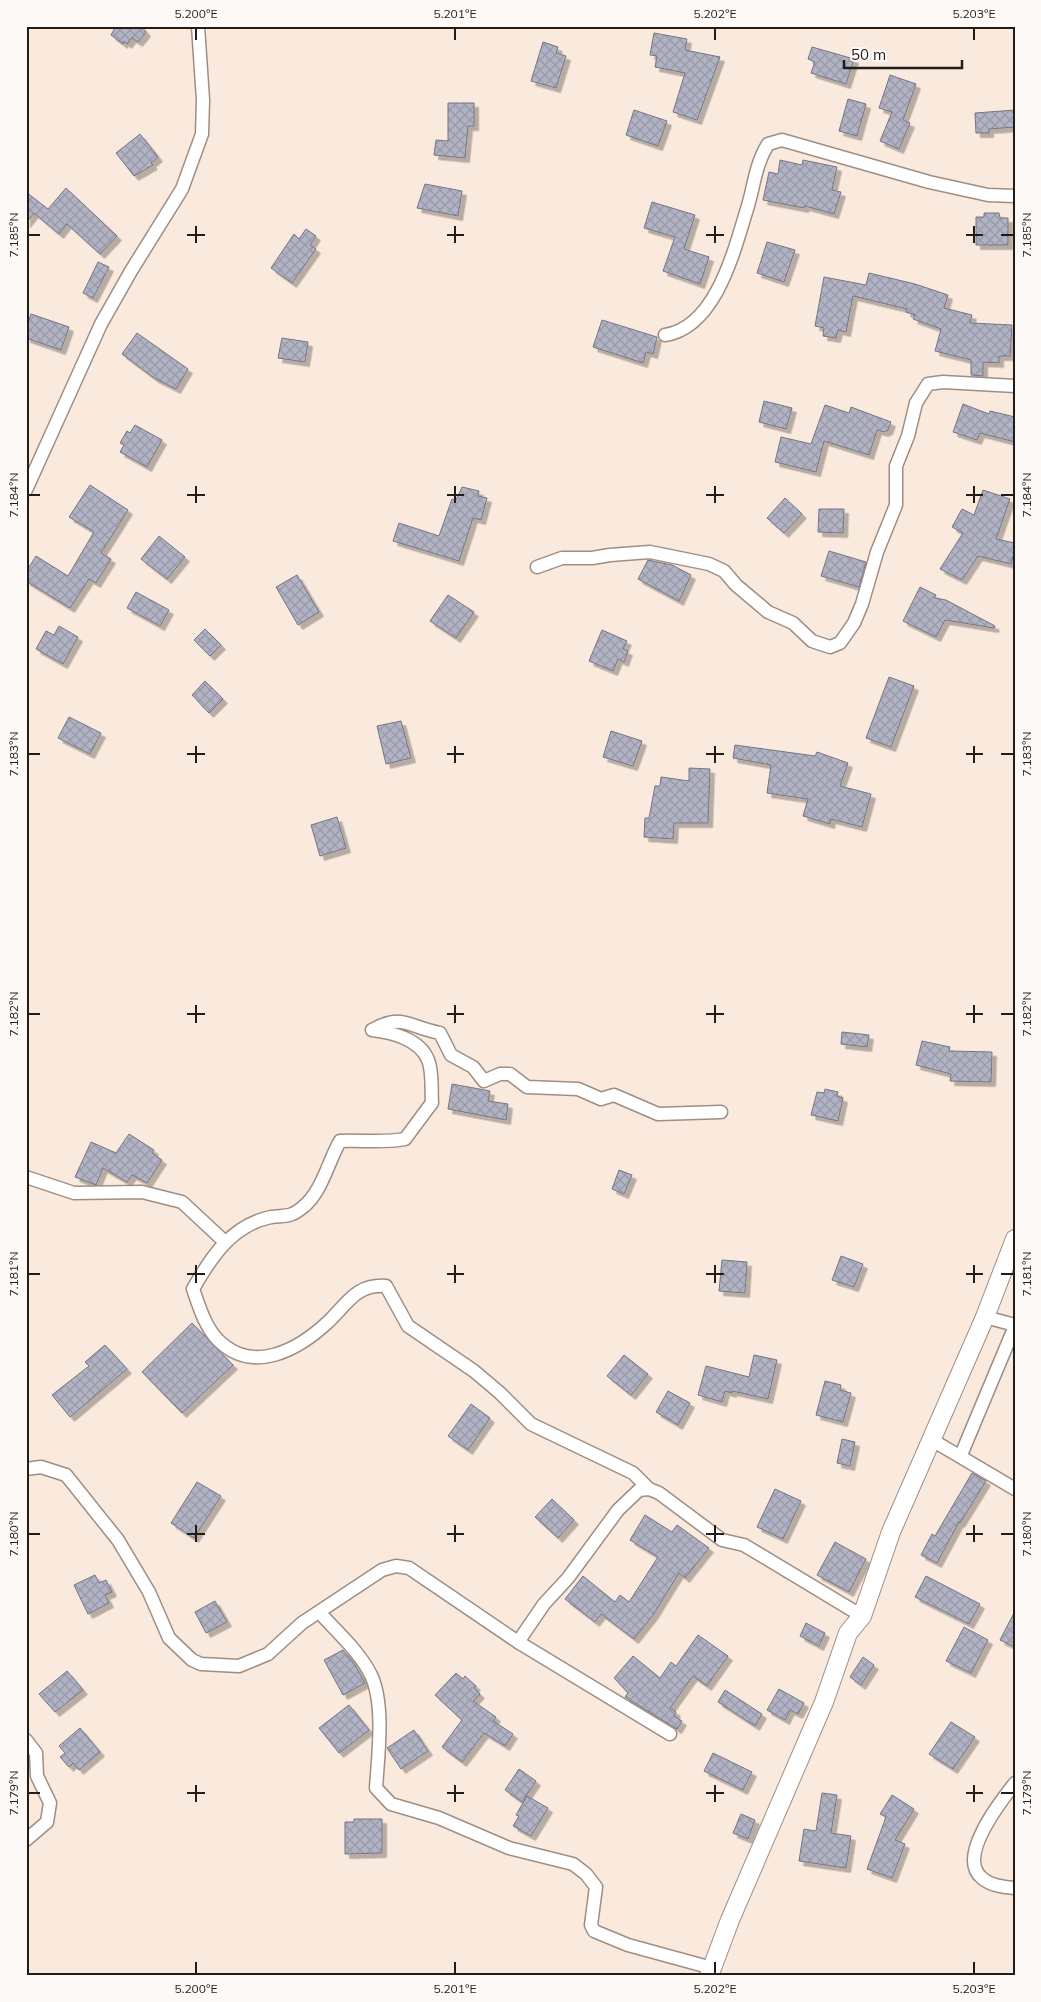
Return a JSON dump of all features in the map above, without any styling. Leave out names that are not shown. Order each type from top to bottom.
[{"type":"street","points":[[26,490],[101,324],[131,271],[182,189],[202,134],[203,100],[198,26]]},
{"type":"street","points":[[665,335],[673,334],[690,324],[708,307],[728,268],[748,208],[756,168],[768,144],[782,140],[929,182],[988,195],[1015,196]]},
{"type":"street","points":[[537,567],[562,558],[592,558],[650,552],[709,564],[724,571],[736,585],[768,612],[794,623],[812,641],[830,647],[840,643],[854,623],[862,604],[877,552],[896,505],[896,466],[908,436],[916,402],[928,384],[943,382],[1015,386]]},
{"type":"street","points":[[721,1112],[658,1114],[614,1095],[602,1099],[578,1089],[527,1086],[510,1074],[500,1074],[484,1081],[473,1067],[451,1055],[440,1033],[424,1030],[409,1022],[388,1021],[372,1030],[383,1031],[412,1042],[423,1051],[429,1061],[432,1103],[416,1125],[405,1139],[388,1142],[366,1139],[340,1141],[316,1190],[304,1206],[286,1217],[271,1218],[235,1232],[209,1260],[193,1289],[204,1319],[218,1340],[235,1353],[256,1359],[283,1354],[326,1324],[358,1292],[371,1285],[386,1286],[408,1326],[474,1371],[500,1393],[531,1424],[633,1473],[649,1489],[659,1493],[722,1540],[744,1545],[862,1616]]},
{"type":"street","points":[[26,1177],[74,1193],[142,1192],[182,1202],[225,1242]]},
{"type":"street","points":[[320,1613],[356,1653],[371,1675],[378,1699],[376,1788],[383,1797],[391,1804],[439,1818],[509,1848],[573,1864],[586,1874],[596,1887],[591,1925],[594,1931],[628,1945],[711,1972],[730,1920],[824,1702],[848,1633],[862,1616],[891,1532],[985,1317],[1015,1239]]},
{"type":"street","points":[[961,1455],[1015,1325],[985,1317]]},
{"type":"street","points":[[932,1440],[961,1455],[1015,1489]]},
{"type":"street","points":[[26,1469],[40,1467],[66,1475],[118,1540],[149,1592],[169,1638],[192,1660],[201,1664],[239,1666],[268,1654],[302,1623],[320,1613],[382,1570],[396,1566],[409,1568],[518,1642],[670,1734]]},
{"type":"street","points":[[518,1642],[544,1604],[568,1578],[618,1510],[639,1490],[649,1489]]},
{"type":"street","points":[[26,1740],[36,1753],[37,1776],[50,1803],[47,1822],[26,1840]]},
{"type":"street","points":[[1015,1783],[990,1815],[976,1848],[974,1866],[981,1878],[996,1885],[1015,1888]]},
{"type":"building","points":[[116,26],[141,26],[146,32],[138,42],[132,38],[127,44],[124,41],[123,44],[111,35]]},
{"type":"building","points":[[654,33],[687,39],[685,50],[720,57],[697,120],[673,112],[685,73],[655,67],[657,56],[650,55]]},
{"type":"building","points":[[543,42],[558,47],[556,53],[566,56],[556,88],[531,81]]},
{"type":"building","points":[[812,47],[854,59],[846,84],[811,73],[815,62],[808,59]]},
{"type":"building","points":[[890,75],[916,84],[903,120],[910,123],[899,149],[880,141],[892,112],[879,108]]},
{"type":"building","points":[[848,99],[866,104],[857,136],[839,131]]},
{"type":"building","points":[[448,103],[474,103],[474,126],[468,126],[465,158],[434,155],[436,140],[448,141]]},
{"type":"building","points":[[634,110],[667,121],[658,146],[626,135]]},
{"type":"building","points":[[1015,110],[1015,127],[989,129],[989,133],[976,133],[975,113]]},
{"type":"building","points":[[140,134],[158,157],[151,163],[153,165],[134,176],[116,153]]},
{"type":"building","points":[[780,160],[802,165],[803,160],[837,167],[832,190],[841,192],[834,214],[805,206],[804,208],[763,200],[769,172],[778,174]]},
{"type":"building","points":[[425,184],[462,191],[458,216],[417,208]]},
{"type":"building","points":[[66,188],[117,236],[100,254],[67,224],[59,234],[34,213],[26,223],[26,192],[48,209]]},
{"type":"building","points":[[652,202],[695,215],[684,249],[709,257],[700,284],[663,271],[675,237],[644,228]]},
{"type":"building","points":[[984,213],[999,213],[1000,218],[1008,218],[1008,245],[976,245],[976,217],[984,217]]},
{"type":"building","points":[[306,229],[316,236],[310,245],[316,249],[292,283],[271,268],[294,234],[299,239]]},
{"type":"building","points":[[767,242],[795,250],[784,282],[757,273]]},
{"type":"building","points":[[98,262],[109,267],[93,298],[83,293]]},
{"type":"building","points":[[869,273],[915,284],[948,295],[944,308],[972,315],[970,323],[1012,325],[1010,356],[999,356],[999,363],[983,362],[983,376],[971,375],[971,360],[935,351],[941,329],[913,319],[915,315],[906,312],[907,309],[853,296],[846,332],[838,330],[836,338],[823,336],[824,328],[815,326],[824,277],[866,285]]},
{"type":"building","points":[[31,314],[69,327],[61,350],[26,338],[26,327]]},
{"type":"building","points":[[602,320],[657,337],[653,354],[646,352],[643,363],[593,347]]},
{"type":"building","points":[[137,333],[188,369],[176,389],[154,378],[122,354]]},
{"type":"building","points":[[282,338],[308,342],[305,362],[278,358]]},
{"type":"building","points":[[764,401],[792,408],[786,429],[759,422]]},
{"type":"building","points":[[963,404],[989,414],[990,411],[1015,417],[1015,442],[980,433],[977,440],[953,432]]},
{"type":"building","points":[[825,405],[849,413],[851,407],[891,422],[888,430],[884,432],[877,430],[869,455],[824,441],[816,472],[775,462],[781,437],[811,444]]},
{"type":"building","points":[[135,425],[162,440],[147,467],[120,452],[124,445],[120,443],[127,431],[130,433]]},
{"type":"building","points":[[90,485],[128,510],[101,553],[111,559],[96,583],[89,579],[70,608],[26,581],[26,572],[36,556],[68,576],[94,532],[69,517]]},
{"type":"building","points":[[462,487],[479,491],[478,496],[487,498],[481,520],[473,518],[459,561],[393,541],[399,523],[439,536],[452,499],[456,500]]},
{"type":"building","points":[[983,490],[1010,499],[996,539],[1015,543],[1015,549],[1011,564],[978,556],[962,580],[940,569],[963,533],[952,527],[962,509],[974,515]]},
{"type":"building","points":[[785,498],[802,514],[784,533],[767,518]]},
{"type":"building","points":[[819,509],[844,509],[843,533],[818,532]]},
{"type":"building","points":[[159,536],[185,557],[167,579],[141,559]]},
{"type":"building","points":[[829,551],[866,562],[859,587],[821,576]]},
{"type":"building","points":[[648,560],[672,565],[691,575],[679,601],[638,579]]},
{"type":"building","points":[[297,575],[319,612],[298,625],[276,587]]},
{"type":"building","points":[[920,587],[936,595],[934,598],[946,600],[995,626],[994,628],[945,620],[936,637],[903,621]]},
{"type":"building","points":[[136,592],[169,610],[160,626],[127,608]]},
{"type":"building","points":[[448,595],[474,612],[456,638],[430,621]]},
{"type":"building","points":[[59,626],[78,637],[63,664],[36,649],[46,631],[54,635]]},
{"type":"building","points":[[205,629],[221,645],[210,656],[194,640]]},
{"type":"building","points":[[602,630],[627,641],[623,649],[628,651],[624,662],[618,659],[613,671],[589,661]]},
{"type":"building","points":[[889,677],[914,686],[891,747],[866,738]]},
{"type":"building","points":[[205,681],[223,699],[209,713],[192,695]]},
{"type":"building","points":[[69,717],[101,733],[90,754],[58,738]]},
{"type":"building","points":[[401,721],[411,758],[386,764],[377,726]]},
{"type":"building","points":[[611,731],[642,741],[633,766],[603,757]]},
{"type":"building","points":[[735,745],[815,756],[817,752],[848,763],[840,786],[871,794],[862,827],[831,819],[830,824],[803,816],[808,799],[767,793],[771,765],[733,758]]},
{"type":"building","points":[[689,768],[710,769],[708,823],[674,823],[673,839],[644,837],[645,818],[649,818],[655,786],[660,786],[661,777],[689,781]]},
{"type":"building","points":[[337,817],[346,848],[320,856],[311,825]]},
{"type":"building","points":[[842,1032],[869,1035],[867,1047],[841,1044]]},
{"type":"building","points":[[922,1041],[950,1047],[949,1051],[992,1052],[991,1082],[950,1081],[951,1074],[916,1065]]},
{"type":"building","points":[[452,1084],[490,1091],[488,1101],[508,1104],[506,1120],[448,1109]]},
{"type":"building","points":[[825,1089],[838,1092],[837,1096],[843,1098],[838,1121],[811,1115],[817,1092],[824,1093]]},
{"type":"building","points":[[129,1134],[154,1150],[152,1153],[162,1160],[147,1183],[132,1175],[127,1182],[103,1168],[96,1185],[75,1177],[91,1142],[116,1153]]},
{"type":"building","points":[[619,1170],[632,1175],[624,1194],[612,1189]]},
{"type":"building","points":[[841,1256],[863,1264],[854,1287],[832,1280]]},
{"type":"building","points":[[722,1260],[747,1262],[745,1293],[719,1291]]},
{"type":"building","points":[[192,1323],[233,1365],[182,1413],[142,1372]]},
{"type":"building","points":[[105,1345],[127,1369],[70,1417],[52,1395],[89,1366],[85,1362]]},
{"type":"building","points":[[624,1355],[648,1374],[631,1395],[607,1376]]},
{"type":"building","points":[[754,1355],[777,1360],[768,1399],[732,1391],[732,1393],[725,1391],[722,1402],[698,1395],[706,1366],[749,1377]]},
{"type":"building","points":[[825,1381],[841,1385],[840,1390],[851,1393],[843,1422],[816,1415]]},
{"type":"building","points":[[668,1391],[690,1403],[678,1425],[656,1412]]},
{"type":"building","points":[[471,1404],[490,1418],[468,1450],[448,1436]]},
{"type":"building","points":[[842,1439],[855,1442],[850,1466],[837,1463]]},
{"type":"building","points":[[972,1473],[986,1481],[959,1522],[937,1563],[921,1555],[932,1534],[935,1536]]},
{"type":"building","points":[[197,1482],[221,1496],[194,1538],[171,1523]]},
{"type":"building","points":[[775,1489],[801,1501],[783,1539],[757,1527]]},
{"type":"building","points":[[552,1499],[574,1520],[558,1538],[535,1517]]},
{"type":"building","points":[[645,1515],[672,1532],[677,1525],[709,1548],[685,1578],[679,1573],[653,1615],[634,1639],[601,1614],[595,1622],[565,1599],[583,1576],[615,1602],[620,1595],[629,1602],[658,1557],[630,1540]]},
{"type":"building","points":[[835,1542],[866,1559],[849,1592],[817,1575]]},
{"type":"building","points":[[95,1575],[99,1583],[106,1580],[112,1592],[105,1595],[109,1603],[88,1614],[74,1585]]},
{"type":"building","points":[[926,1576],[980,1604],[969,1624],[915,1597]]},
{"type":"building","points":[[215,1601],[227,1622],[206,1633],[195,1612]]},
{"type":"building","points":[[1015,1611],[1015,1647],[1000,1640]]},
{"type":"building","points":[[806,1623],[825,1633],[819,1646],[800,1636]]},
{"type":"building","points":[[964,1627],[988,1640],[971,1673],[946,1661]]},
{"type":"building","points":[[698,1635],[728,1656],[707,1686],[693,1676],[670,1708],[676,1712],[674,1716],[682,1721],[677,1729],[625,1697],[628,1693],[614,1678],[633,1656],[660,1678],[671,1662],[676,1666]]},
{"type":"building","points":[[343,1650],[353,1662],[365,1683],[343,1695],[324,1660]]},
{"type":"building","points":[[863,1657],[874,1665],[861,1685],[850,1677]]},
{"type":"building","points":[[67,1671],[83,1690],[55,1712],[39,1694]]},
{"type":"building","points":[[456,1673],[463,1679],[465,1676],[476,1686],[474,1688],[480,1694],[473,1701],[496,1717],[493,1721],[513,1734],[505,1746],[484,1733],[462,1762],[442,1747],[462,1720],[435,1695]]},
{"type":"building","points":[[779,1689],[804,1703],[798,1714],[790,1710],[785,1720],[767,1710]]},
{"type":"building","points":[[725,1690],[762,1714],[755,1726],[718,1702]]},
{"type":"building","points":[[349,1705],[369,1730],[339,1753],[319,1728]]},
{"type":"building","points":[[951,1722],[975,1737],[953,1769],[929,1754]]},
{"type":"building","points":[[80,1728],[100,1752],[79,1770],[73,1763],[69,1767],[60,1757],[65,1753],[59,1746]]},
{"type":"building","points":[[414,1730],[428,1751],[401,1769],[387,1748]]},
{"type":"building","points":[[713,1753],[752,1772],[743,1790],[704,1771]]},
{"type":"building","points":[[519,1769],[536,1781],[522,1802],[505,1790]]},
{"type":"building","points":[[822,1793],[837,1795],[831,1833],[851,1836],[846,1868],[799,1861],[804,1829],[816,1831]]},
{"type":"building","points":[[892,1795],[914,1809],[895,1840],[905,1844],[892,1878],[867,1869],[886,1817],[880,1814]]},
{"type":"building","points":[[527,1796],[548,1808],[531,1836],[513,1826],[519,1816],[516,1815]]},
{"type":"building","points":[[741,1814],[755,1820],[748,1839],[733,1833]]},
{"type":"building","points":[[354,1819],[382,1819],[382,1853],[345,1854],[345,1822],[354,1822]]}]
